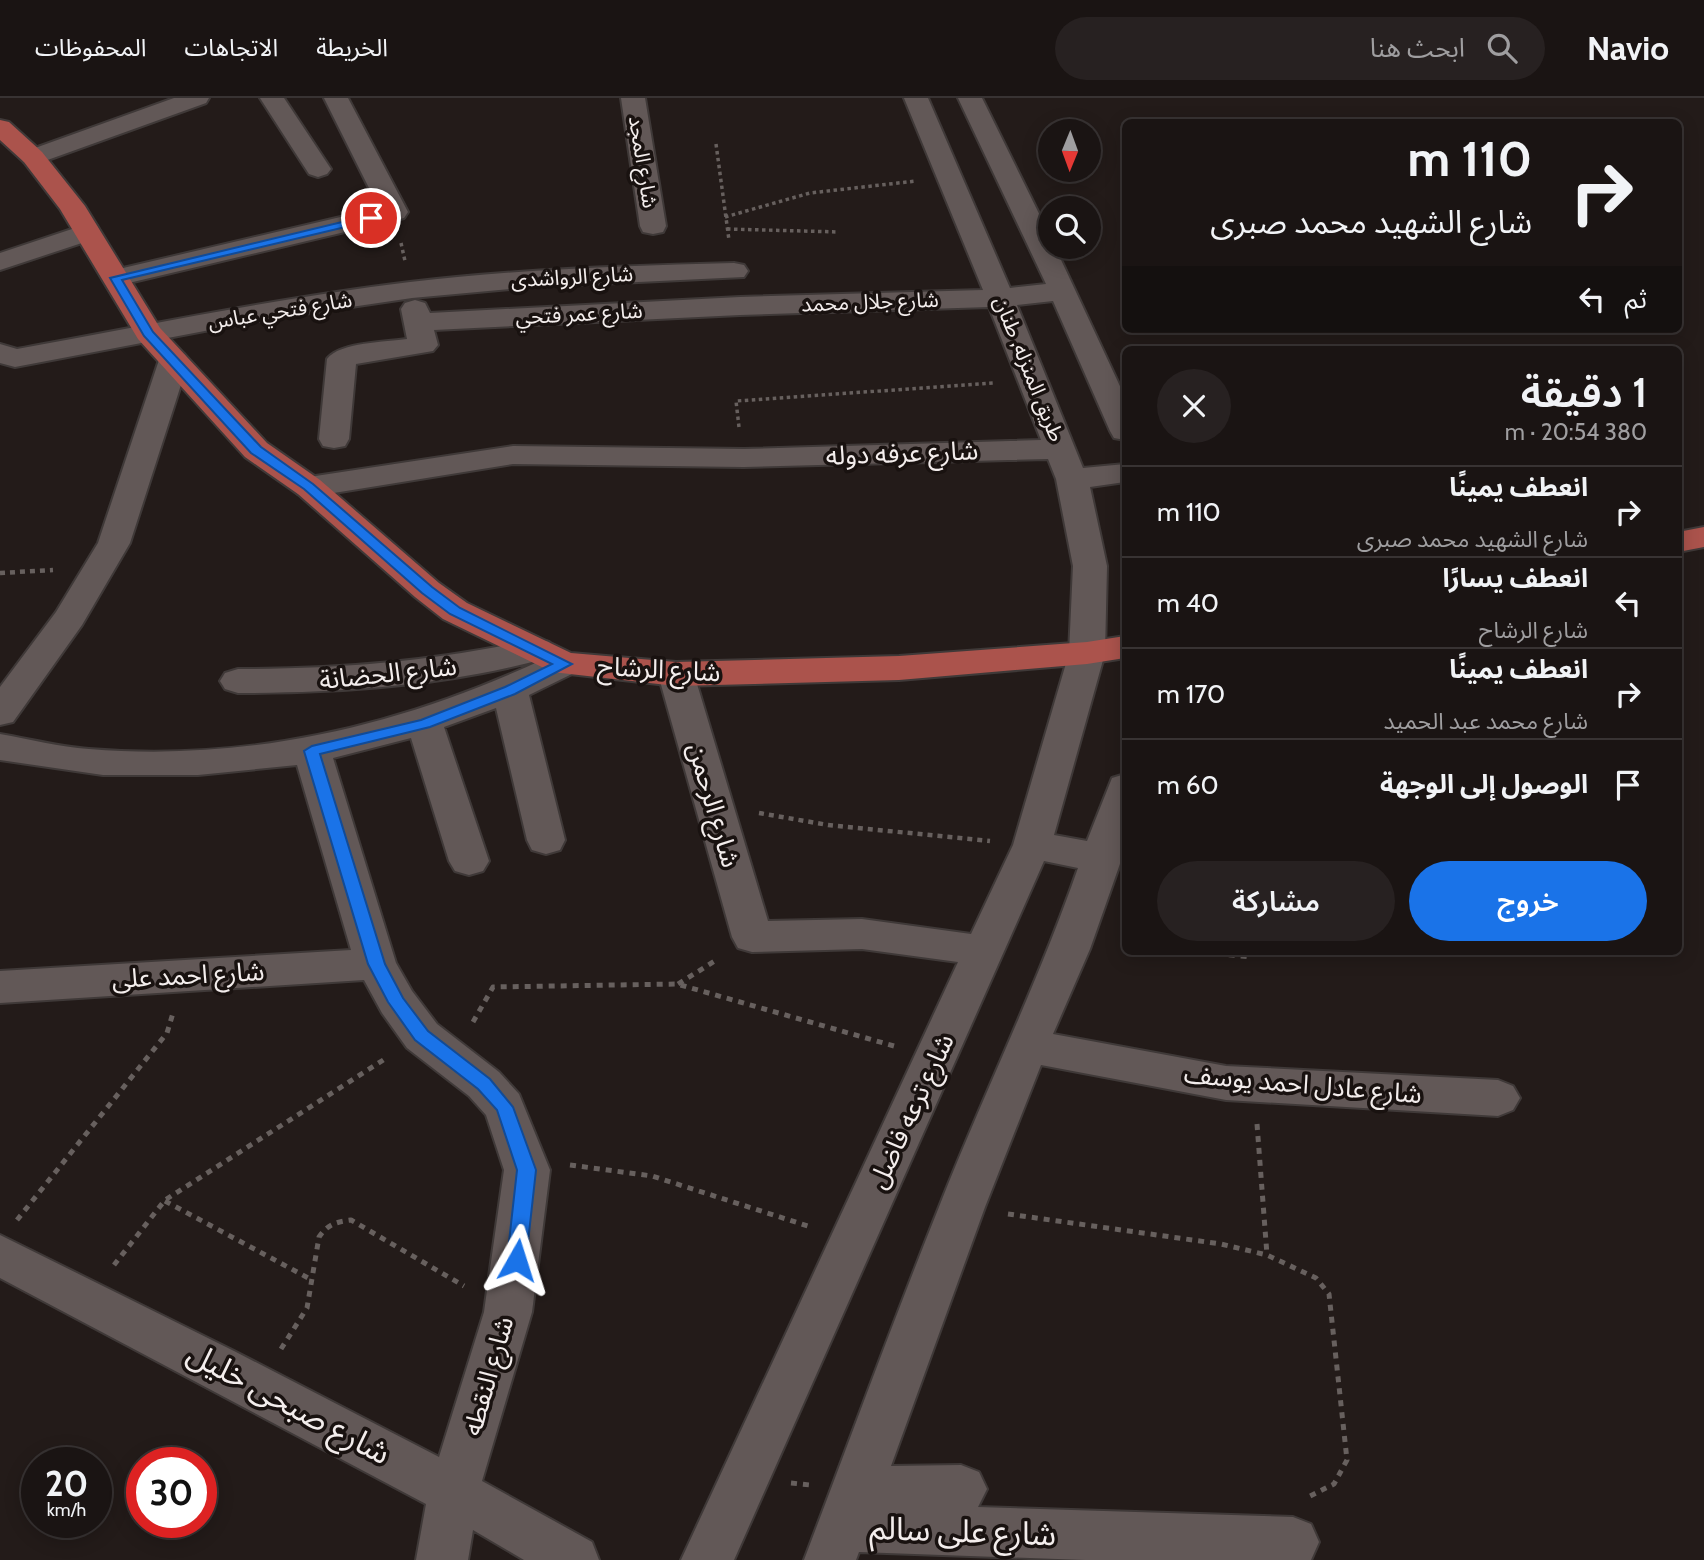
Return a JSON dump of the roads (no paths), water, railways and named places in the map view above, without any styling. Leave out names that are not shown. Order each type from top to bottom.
[{"type":"main road","name":"شارع الرشاح","points":[[0,127],[33,157],[72,206],[148,334],[256,450],[309,487],[427,590],[455,611],[551,657],[676,674],[899,668],[1106,650]]},
{"type":"main road","points":[[1682,541],[1704,537]]},
{"type":"street","points":[[33,157],[197,98]]},
{"type":"street","points":[[272,98],[318,169]]},
{"type":"street","points":[[116,278],[395,212],[336,98]]},
{"type":"street","name":"شارع المجد","points":[[633,98],[653,226]]},
{"type":"street","name":"طريق المنزله, طنان","points":[[916,98],[1072,479],[1106,650]]},
{"type":"street","points":[[970,98],[1063,291],[1122,424]]},
{"type":"street","points":[[0,262],[87,232]]},
{"type":"street","name":"شارع الرواشدى","points":[[411,290],[600,274],[734,271]]},
{"type":"street","points":[[334,439],[342,359],[423,345],[411,290]]},
{"type":"street","name":"شارع فتحي عباس","points":[[0,353],[13,358],[411,290]]},
{"type":"street","name":"شارع جلال محمد","points":[[740,306],[1000,298],[1063,291]]},
{"type":"street","name":"شارع عمر فتحي","points":[[418,322],[740,306]]},
{"type":"street","points":[[0,713],[70,617],[100,568],[124,520],[174,360]]},
{"type":"street","name":"شارع عرفه دوله","points":[[309,487],[497,456],[744,458],[1061,449]]},
{"type":"street","points":[[1072,479],[1122,473]]},
{"type":"street","name":"شارع ترعه فاضل","points":[[707,1560],[934,1058],[986,951],[1032,845],[1106,650]]},
{"type":"street","points":[[0,747],[81,761],[195,764],[312,751],[425,724],[510,691],[551,657]]},
{"type":"street","name":"شارع الحضانة","points":[[238,681],[314,681],[389,676],[551,657]]},
{"type":"street","name":"شارع الرحمن","points":[[676,674],[752,937],[862,934],[986,951]]},
{"type":"street","points":[[510,691],[546,840]]},
{"type":"street","points":[[425,724],[469,861]]},
{"type":"street","name":"شارع النقطه","points":[[312,751],[376,964],[397,1002],[422,1036],[484,1084],[504,1107],[527,1170],[508,1312],[454,1490],[442,1560]]},
{"type":"street","points":[[843,1525],[962,1207],[1027,1046],[1070,949],[1122,795]]},
{"type":"street","points":[[1032,845],[1102,858]]},
{"type":"street","name":"شارع احمد على","points":[[0,987],[376,964]]},
{"type":"street","name":"شارع عادل احمد يوسف","points":[[1027,1046],[1199,1079],[1254,1085],[1498,1098]]},
{"type":"street","name":"شارع صبحى خليل","points":[[4,1243],[88,1300],[258,1385],[454,1490],[573,1560]]},
{"type":"street","points":[[843,1525],[961,1489]]},
{"type":"street","name":"شارع على سالم","points":[[843,1525],[1295,1520]]}]
